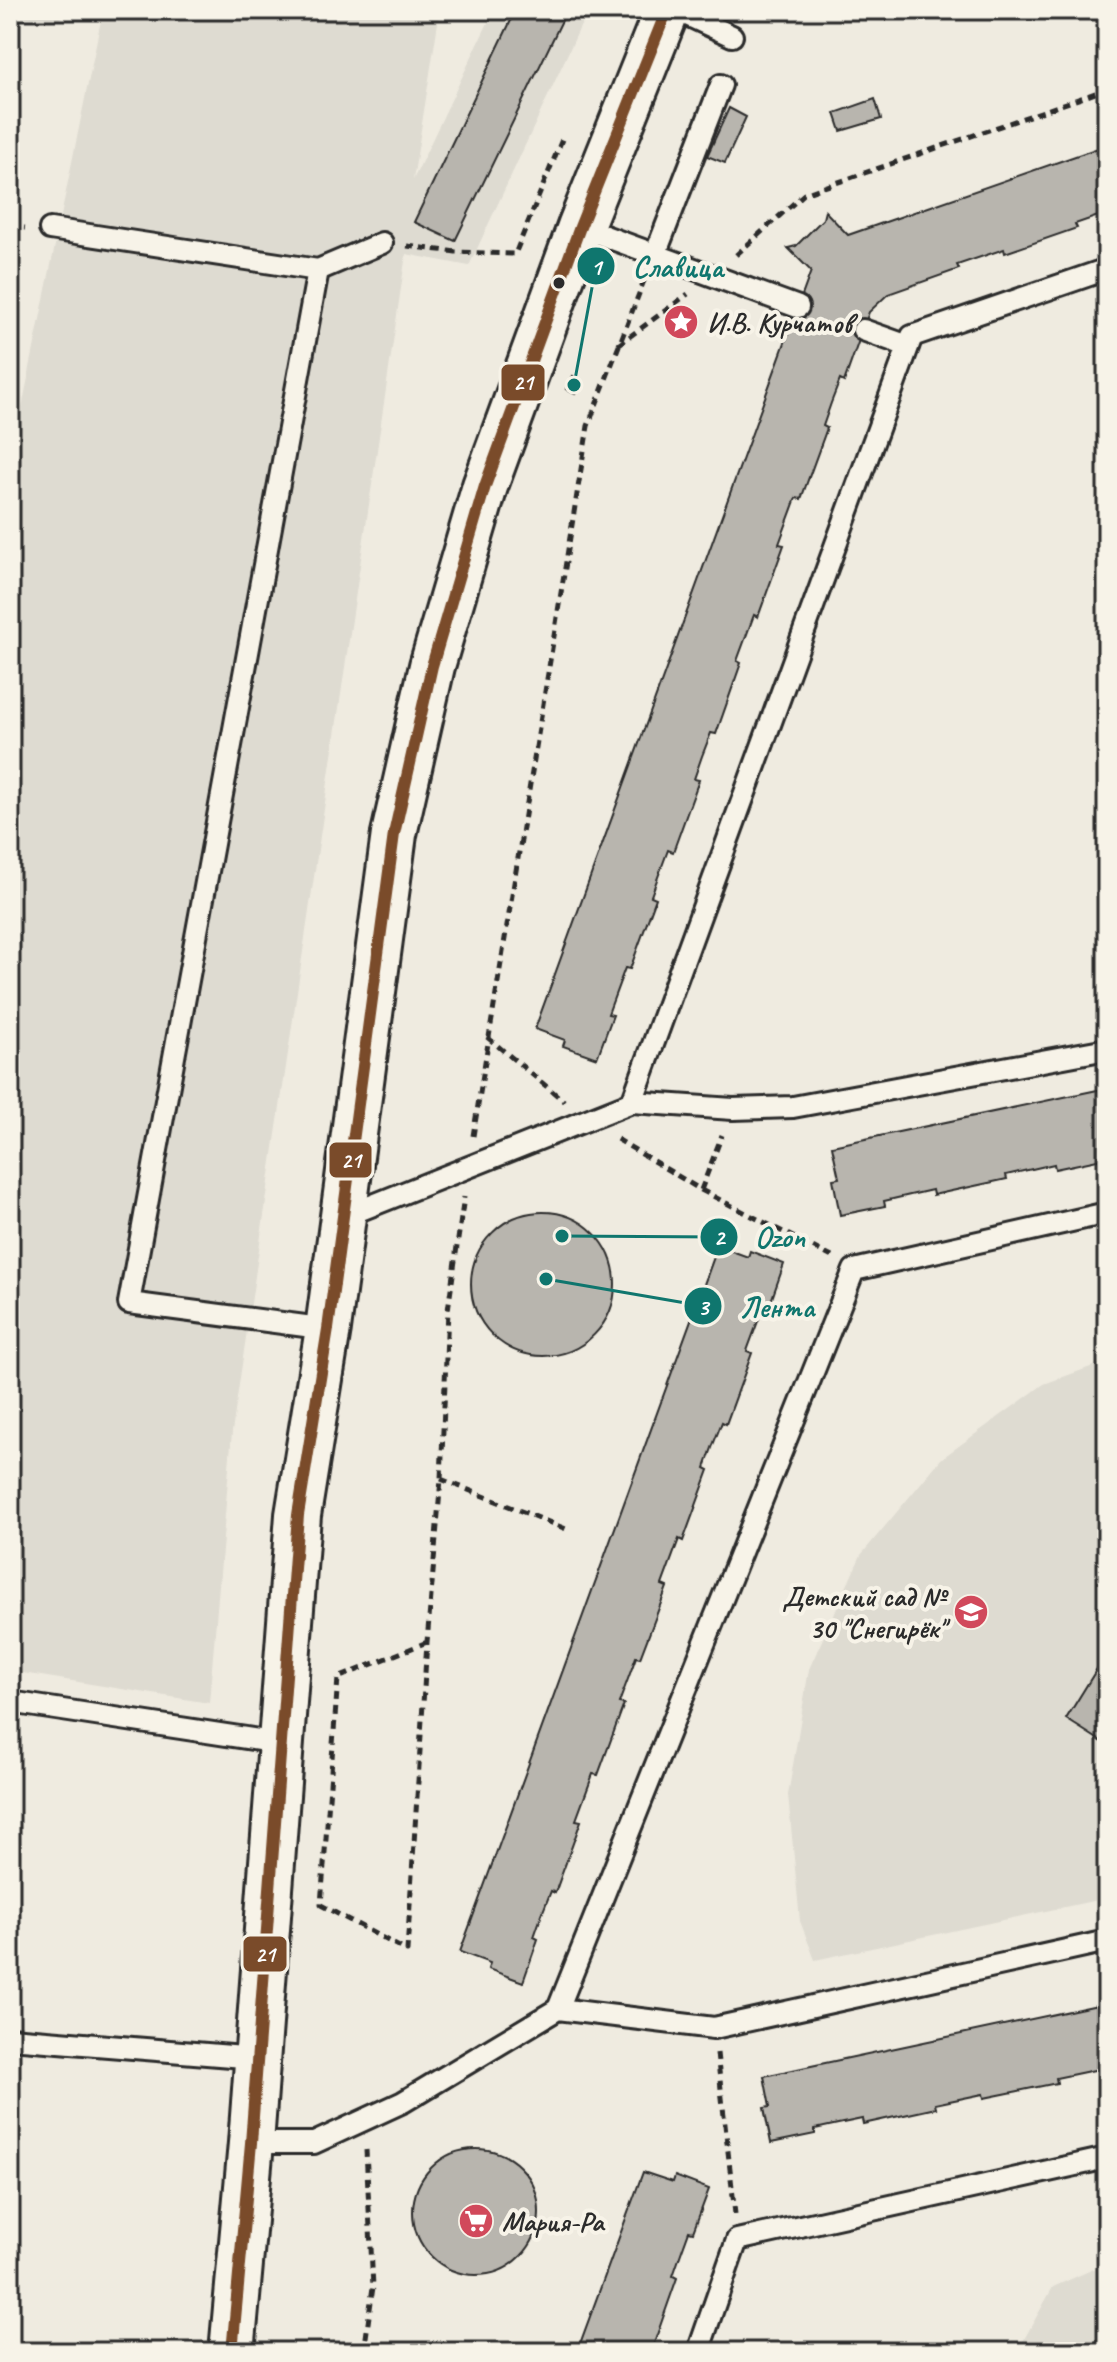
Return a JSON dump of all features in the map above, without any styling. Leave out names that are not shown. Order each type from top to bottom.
[{"type":"main road","points":[[232,2352],[251,2143],[298,1515],[328,1329],[394,834],[432,666],[485,486],[580,227],[667,10]]},
{"type":"lane","points":[[676,10],[732,36]]},
{"type":"lane","points":[[655,255],[721,85]]},
{"type":"lane","points":[[580,227],[798,307]]},
{"type":"lane","points":[[50,229],[318,270],[382,243]]},
{"type":"lane","points":[[632,1102],[912,336],[1107,269]]},
{"type":"lane","points":[[318,270],[129,1303],[328,1329]]},
{"type":"lane","points":[[863,330],[908,346]]},
{"type":"lane","points":[[343,1217],[632,1102],[733,1109],[793,1107],[1107,1049]]},
{"type":"lane","points":[[251,2143],[314,2143],[403,2102],[558,2009],[854,1270],[1107,1213]]},
{"type":"lane","points":[[10,1702],[279,1743]]},
{"type":"lane","points":[[558,2009],[714,2028],[1107,1941]]},
{"type":"lane","points":[[10,2038],[256,2058]]},
{"type":"lane","points":[[698,2352],[737,2240],[1107,2158]]},
{"type":"path","points":[[618,346],[714,276],[804,194],[1107,89]]},
{"type":"path","points":[[382,243],[456,252],[515,254],[563,137]]},
{"type":"path","points":[[427,1642],[338,1678],[321,1905],[407,1951],[441,1479],[448,1310],[487,1037],[588,426],[655,255]]},
{"type":"path","points":[[487,1037],[587,1120],[701,1190],[831,1257],[842,1254]]},
{"type":"path","points":[[701,1190],[733,1109]]},
{"type":"path","points":[[441,1479],[566,1529]]},
{"type":"path","points":[[714,2028],[737,2240]]},
{"type":"path","points":[[364,2120],[373,2287],[364,2352]]},
{"type":"shaded area","points":[[10,10],[67,10],[59,20],[10,16]]},
{"type":"shaded area","points":[[103,10],[440,10],[413,180],[494,10],[588,10],[469,266],[406,254],[232,1432],[209,1703],[10,1671],[10,466]]},
{"type":"shaded area","name":"Детский сад № 30 \"Снегирёк\"","points":[[1107,1361],[1107,1898],[815,1960],[800,1921],[788,1795],[809,1669],[861,1555],[941,1459],[1044,1384]]},
{"type":"shaded area","points":[[1107,2263],[1107,2352],[1017,2352],[1053,2287]]},
{"type":"building","points":[[516,10],[567,10],[455,241],[414,222]]},
{"type":"building","points":[[875,99],[881,119],[841,131],[835,113]]},
{"type":"building","points":[[729,108],[746,117],[725,163],[707,156]]},
{"type":"building","points":[[1107,145],[1107,213],[1075,224],[1077,228],[1005,253],[1004,249],[957,265],[959,269],[888,294],[869,312],[844,382],[840,380],[831,403],[823,426],[827,428],[801,499],[796,498],[779,544],[784,545],[758,617],[754,615],[737,661],[741,663],[716,734],[711,733],[702,756],[694,779],[699,780],[673,852],[668,850],[651,896],[656,898],[630,969],[625,968],[608,1014],[613,1015],[597,1058],[563,1046],[565,1040],[535,1029],[811,271],[788,248],[796,246],[823,219],[825,211],[848,235]]},
{"type":"building","points":[[573,376],[582,382],[575,394],[566,389]]},
{"type":"building","points":[[1107,1088],[1107,1158],[1055,1169],[1054,1164],[1006,1175],[1007,1179],[933,1195],[932,1190],[884,1201],[885,1206],[840,1215],[833,1179],[839,1178],[832,1146]]},
{"type":"building","points":[[543,1212],[571,1217],[594,1233],[610,1256],[615,1284],[610,1312],[594,1335],[571,1351],[543,1356],[515,1351],[492,1335],[476,1312],[471,1284],[476,1256],[492,1233],[515,1217]]},
{"type":"building","points":[[718,1246],[748,1257],[750,1251],[784,1264],[769,1307],[764,1305],[747,1351],[752,1353],[726,1424],[722,1422],[713,1445],[705,1468],[709,1470],[683,1541],[679,1539],[662,1585],[667,1587],[640,1658],[636,1657],[619,1703],[624,1704],[598,1775],[593,1774],[576,1820],[581,1821],[555,1893],[551,1891],[542,1914],[534,1937],[538,1939],[523,1982],[488,1969],[490,1963],[460,1952]]},
{"type":"building","points":[[1103,1659],[1107,1662],[1107,1745],[1066,1719]]},
{"type":"building","points":[[1107,2003],[1107,2072],[1104,2073],[1104,2068],[1056,2078],[1057,2083],[935,2104],[936,2108],[863,2124],[862,2119],[838,2124],[815,2129],[815,2134],[771,2143],[764,2108],[770,2107],[764,2076]]},
{"type":"building","name":"Мария-Ра","points":[[476,2149],[500,2154],[520,2168],[534,2188],[539,2212],[534,2236],[520,2256],[500,2270],[476,2275],[452,2270],[432,2256],[418,2236],[413,2212],[418,2188],[432,2168],[452,2154]]},
{"type":"building","points":[[643,2172],[673,2182],[675,2176],[709,2189],[693,2232],[689,2231],[681,2253],[673,2276],[677,2278],[652,2349],[647,2347],[645,2352],[577,2352]]},
{"type":"transit line","name":"21","points":[[232,2352],[251,2143],[298,1515],[328,1329],[394,834],[432,666],[485,486],[580,227],[667,10]]},
{"type":"place","name":"И.В. Курчатов","points":[[681,322]]},
{"type":"place","name":"Славица","points":[[574,385]]},
{"type":"place","name":"Ozon","points":[[562,1236]]},
{"type":"place","name":"Лента","points":[[546,1279]]},
{"type":"place","name":"Детский сад № 30 \"Снегирёк\"","points":[[971,1612]]},
{"type":"place","name":"Мария-Ра","points":[[476,2221]]}]
